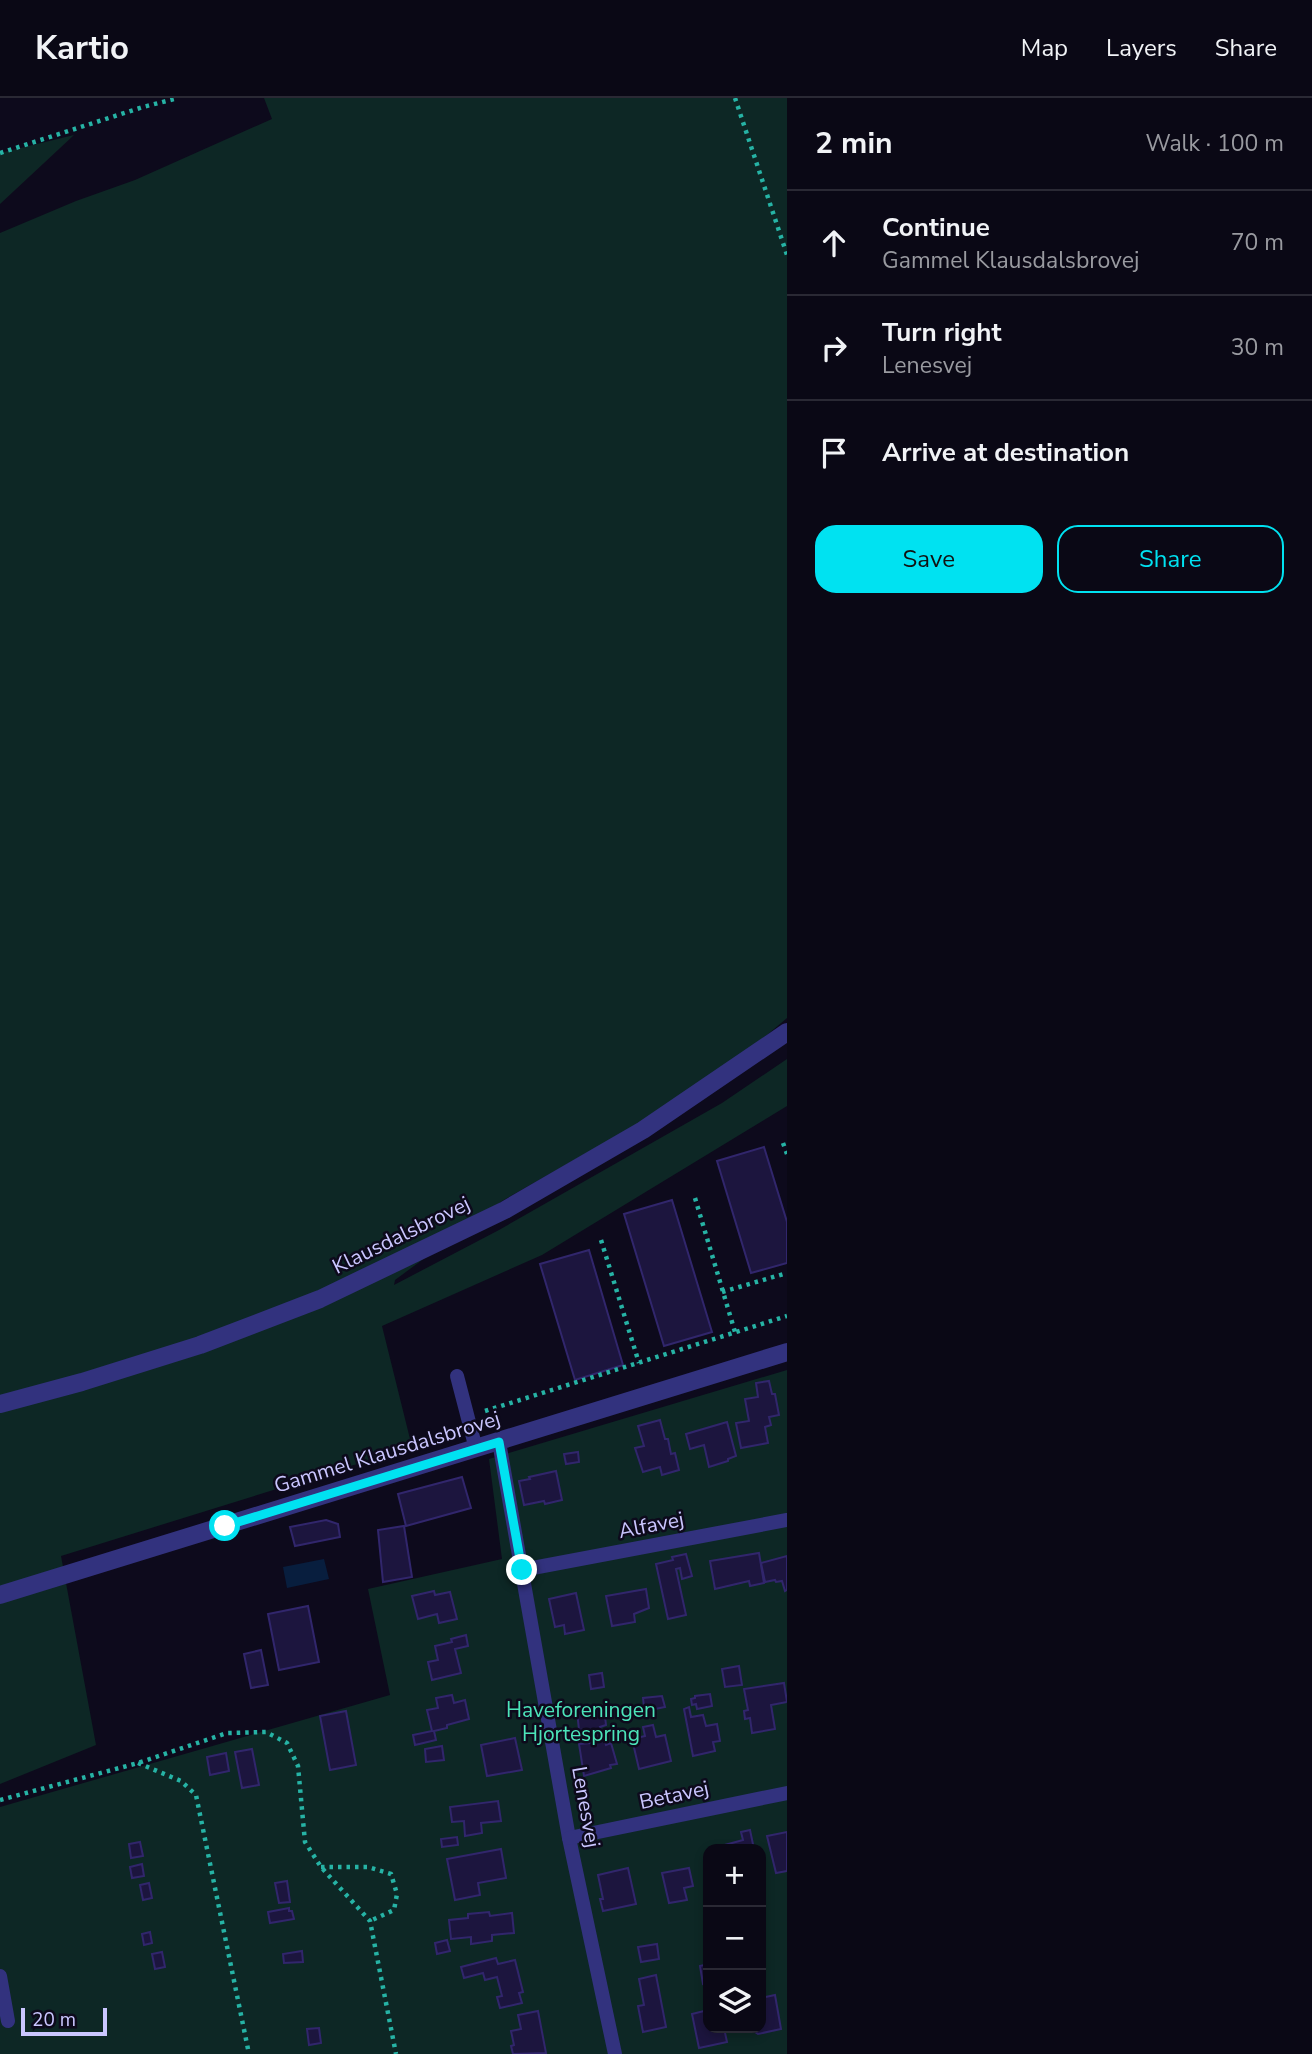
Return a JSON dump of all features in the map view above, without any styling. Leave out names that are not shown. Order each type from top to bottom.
[{"type":"street","name":"Klausdalsbrovej","points":[[0,1404],[82,1382],[200,1345],[320,1299],[505,1210],[643,1130],[787,1032]]},
{"type":"street","name":"Gammel Klausdalsbrovej","points":[[0,1595],[787,1352]]},
{"type":"lane","points":[[457,1376],[476,1449]]},
{"type":"lane","name":"Lenesvej","points":[[499,1442],[569,1838],[615,2054]]},
{"type":"lane","name":"Alfavej","points":[[522,1570],[787,1520]]},
{"type":"lane","name":"Betavej","points":[[569,1838],[787,1793]]},
{"type":"lane","points":[[0,1976],[8,2021]]},
{"type":"path","points":[[0,153],[178,98]]},
{"type":"path","points":[[735,98],[787,255]]},
{"type":"path","points":[[783,1143],[787,1154]]},
{"type":"path","points":[[695,1198],[735,1332]]},
{"type":"path","points":[[601,1240],[639,1363]]},
{"type":"path","points":[[722,1292],[787,1273]]},
{"type":"path","points":[[467,1416],[787,1316]]},
{"type":"path","points":[[0,1801],[138,1763],[227,1733],[266,1732],[286,1743],[298,1766],[305,1842],[321,1867],[370,1921],[396,2054]]},
{"type":"path","points":[[138,1763],[181,1781],[196,1795],[248,2054]]},
{"type":"path","points":[[321,1867],[368,1867],[391,1874],[397,1894],[394,1910],[370,1921]]},
{"type":"green space","points":[[264,98],[787,98],[787,1018],[712,1082],[502,1201],[395,1280],[394,1285],[499,1230],[722,1103],[787,1059],[787,1106],[542,1255],[382,1326],[412,1447],[61,1556],[96,1745],[0,1784],[0,233],[135,180],[272,119]]},
{"type":"green space","points":[[74,135],[0,204],[0,153]]},
{"type":"green space","name":"Haveforeningen Hjortespring","points":[[787,1370],[787,2054],[0,2054],[0,1807],[390,1695],[368,1589],[502,1559],[489,1459]]},
{"type":"water","points":[[324,1559],[329,1579],[287,1588],[283,1567]]},
{"type":"building","points":[[764,1147],[787,1222],[787,1263],[751,1273],[717,1161]]},
{"type":"building","points":[[672,1200],[712,1332],[664,1346],[624,1214]]},
{"type":"building","points":[[589,1250],[623,1365],[575,1380],[540,1264]]},
{"type":"building","points":[[769,1381],[779,1415],[769,1417],[771,1425],[765,1427],[768,1443],[741,1448],[736,1423],[749,1421],[745,1399],[758,1397],[756,1383]]},
{"type":"building","points":[[660,1420],[671,1454],[675,1453],[679,1470],[662,1475],[660,1467],[643,1472],[635,1448],[644,1446],[638,1426]]},
{"type":"building","points":[[727,1422],[736,1456],[709,1467],[704,1445],[690,1449],[686,1434]]},
{"type":"building","points":[[578,1452],[579,1462],[566,1464],[564,1454]]},
{"type":"building","points":[[556,1471],[562,1500],[524,1505],[519,1481]]},
{"type":"building","points":[[462,1477],[471,1508],[406,1526],[398,1494]]},
{"type":"building","points":[[326,1520],[338,1524],[340,1537],[295,1546],[290,1527]]},
{"type":"building","points":[[404,1526],[412,1577],[383,1582],[378,1530]]},
{"type":"building","points":[[759,1553],[764,1583],[750,1586],[749,1581],[715,1589],[710,1561]]},
{"type":"building","points":[[686,1554],[692,1576],[682,1579],[680,1568],[676,1569],[686,1615],[668,1619],[656,1564]]},
{"type":"building","points":[[787,1556],[785,1591],[782,1581],[765,1582],[761,1563]]},
{"type":"building","points":[[646,1589],[649,1608],[634,1614],[635,1622],[612,1626],[606,1596]]},
{"type":"building","points":[[434,1591],[435,1595],[450,1592],[457,1619],[439,1623],[437,1614],[418,1619],[412,1596]]},
{"type":"building","points":[[576,1593],[584,1630],[565,1634],[564,1625],[555,1627],[549,1599]]},
{"type":"building","points":[[308,1606],[319,1662],[279,1670],[268,1614]]},
{"type":"building","points":[[466,1635],[468,1646],[455,1649],[461,1673],[432,1680],[428,1662],[438,1660],[435,1646]]},
{"type":"building","points":[[261,1650],[268,1685],[251,1688],[244,1654]]},
{"type":"building","points":[[739,1666],[742,1685],[725,1687],[722,1669]]},
{"type":"building","points":[[602,1673],[604,1687],[591,1689],[589,1675]]},
{"type":"building","points":[[784,1683],[787,1702],[771,1705],[775,1729],[752,1733],[750,1718],[745,1719],[744,1711],[748,1710],[744,1689]]},
{"type":"building","points":[[710,1694],[712,1706],[697,1709],[696,1704],[692,1705],[691,1699],[695,1696]]},
{"type":"building","points":[[452,1695],[454,1703],[465,1700],[469,1719],[434,1731],[436,1740],[415,1745],[413,1735],[432,1731],[427,1710],[438,1708],[436,1698]]},
{"type":"building","points":[[662,1696],[665,1707],[650,1710],[649,1706],[644,1707],[643,1698]]},
{"type":"building","points":[[604,1707],[606,1725],[600,1727],[606,1745],[611,1743],[617,1764],[584,1776],[579,1744],[590,1743],[588,1729],[579,1730],[577,1711]]},
{"type":"building","points":[[689,1707],[691,1717],[703,1715],[706,1726],[717,1724],[720,1741],[713,1742],[715,1751],[693,1756],[684,1709]]},
{"type":"building","points":[[346,1711],[356,1765],[330,1770],[320,1716]]},
{"type":"building","points":[[653,1725],[656,1737],[665,1735],[671,1761],[639,1769],[632,1739],[645,1736],[643,1727]]},
{"type":"building","points":[[515,1738],[522,1770],[487,1776],[481,1745]]},
{"type":"building","points":[[442,1746],[444,1760],[426,1762],[425,1749]]},
{"type":"building","points":[[252,1749],[259,1785],[242,1788],[235,1752]]},
{"type":"building","points":[[226,1753],[229,1771],[210,1775],[207,1757]]},
{"type":"building","points":[[498,1801],[501,1821],[481,1823],[482,1833],[465,1836],[464,1821],[452,1822],[450,1807]]},
{"type":"building","points":[[750,1830],[753,1844],[728,1844],[743,1840],[741,1832]]},
{"type":"building","points":[[787,1832],[787,1871],[776,1873],[767,1836]]},
{"type":"building","points":[[457,1837],[458,1845],[442,1847],[441,1839]]},
{"type":"building","points":[[140,1842],[143,1856],[131,1858],[129,1844]]},
{"type":"building","points":[[501,1849],[506,1878],[478,1883],[480,1895],[455,1900],[447,1859]]},
{"type":"building","points":[[142,1864],[144,1876],[132,1878],[130,1867]]},
{"type":"building","points":[[628,1868],[636,1904],[603,1911],[598,1875]]},
{"type":"building","points":[[689,1868],[693,1886],[684,1888],[687,1900],[669,1903],[662,1873]]},
{"type":"building","points":[[287,1881],[290,1902],[279,1903],[275,1883]]},
{"type":"building","points":[[149,1883],[152,1898],[143,1900],[140,1885]]},
{"type":"building","points":[[289,1908],[294,1919],[270,1923],[268,1912]]},
{"type":"building","points":[[489,1912],[490,1916],[512,1913],[514,1933],[492,1935],[492,1941],[471,1944],[471,1937],[451,1939],[449,1920],[468,1918],[468,1914]]},
{"type":"building","points":[[150,1932],[152,1943],[144,1945],[142,1934]]},
{"type":"building","points":[[447,1940],[450,1951],[437,1954],[435,1943]]},
{"type":"building","points":[[657,1944],[659,1959],[641,1962],[638,1947]]},
{"type":"building","points":[[302,1951],[303,1962],[284,1963],[283,1954]]},
{"type":"building","points":[[162,1952],[165,1967],[155,1969],[152,1954]]},
{"type":"building","points":[[496,1958],[498,1964],[515,1960],[523,1992],[519,1993],[522,2003],[500,2008],[497,1997],[502,1996],[497,1977],[485,1980],[483,1973],[464,1978],[461,1967]]},
{"type":"building","points":[[656,1975],[666,2027],[643,2032],[638,2006],[644,2005],[639,1979]]},
{"type":"building","points":[[775,1995],[781,2029],[766,2032],[766,1997]]},
{"type":"building","points":[[538,2011],[546,2053],[513,2054],[511,2031],[521,2029],[518,2015]]},
{"type":"building","points":[[703,2011],[703,2033],[725,2033],[727,2042],[699,2048],[692,2014]]},
{"type":"building","points":[[319,2028],[321,2043],[309,2045],[307,2029]]},
{"type":"route","points":[[225,1526],[499,1442],[522,1570]]}]
